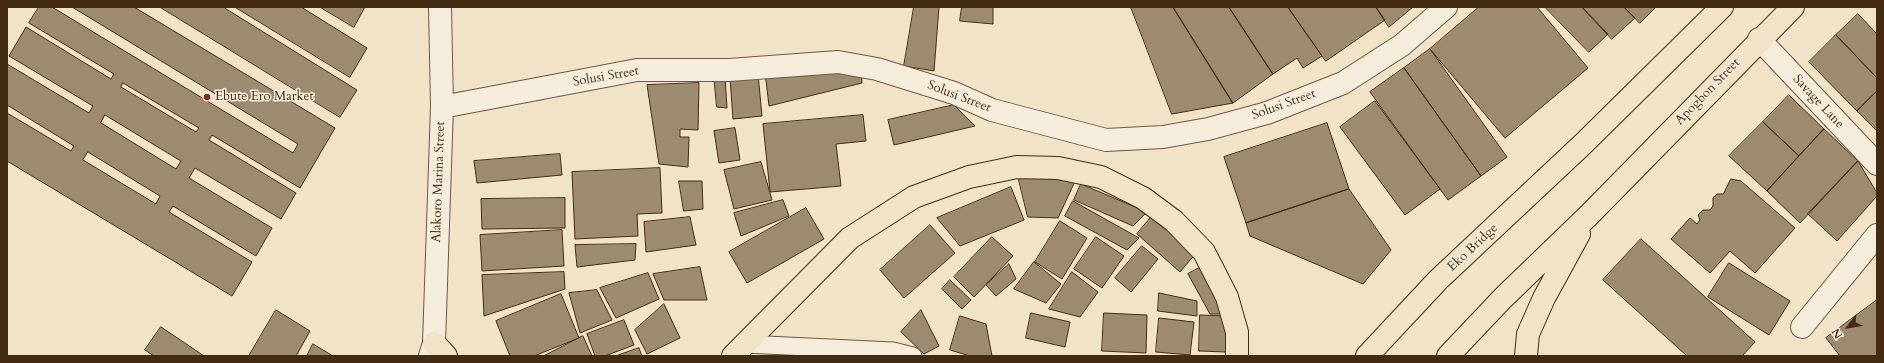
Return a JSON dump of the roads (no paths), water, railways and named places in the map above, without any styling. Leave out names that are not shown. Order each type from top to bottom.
[{"type":"highway","name":"Eko Bridge","points":[[1367,356],[1438,280],[1583,144],[1722,7]]},
{"type":"highway","name":"Apogbon Street","points":[[1589,215],[1759,39],[1793,7]]},
{"type":"highway","points":[[739,350],[850,238],[914,197],[969,177],[1017,166],[1058,168],[1101,177],[1143,198],[1174,221],[1204,252],[1227,297],[1237,332],[1237,356]]},
{"type":"highway","points":[[1448,356],[1503,298],[1589,215]]},
{"type":"highway","points":[[1526,356],[1528,334],[1544,298],[1589,215]]},
{"type":"street","name":"Alakoro Marina Street","points":[[437,352],[442,107],[440,7]]},
{"type":"street","name":"Solusi Street","points":[[442,107],[637,70],[729,70],[838,62],[877,69],[954,93],[992,110],[1106,140],[1163,137],[1208,129],[1268,112],[1343,82],[1402,45],[1446,7]]},
{"type":"street","name":"Savage Lane","points":[[1759,39],[1877,164]]},
{"type":"street","points":[[1802,327],[1877,235]]},
{"type":"lane","points":[[739,350],[893,351],[912,356]]},
{"type":"place","name":"Ebute Ero Market","points":[[207,97]]}]
